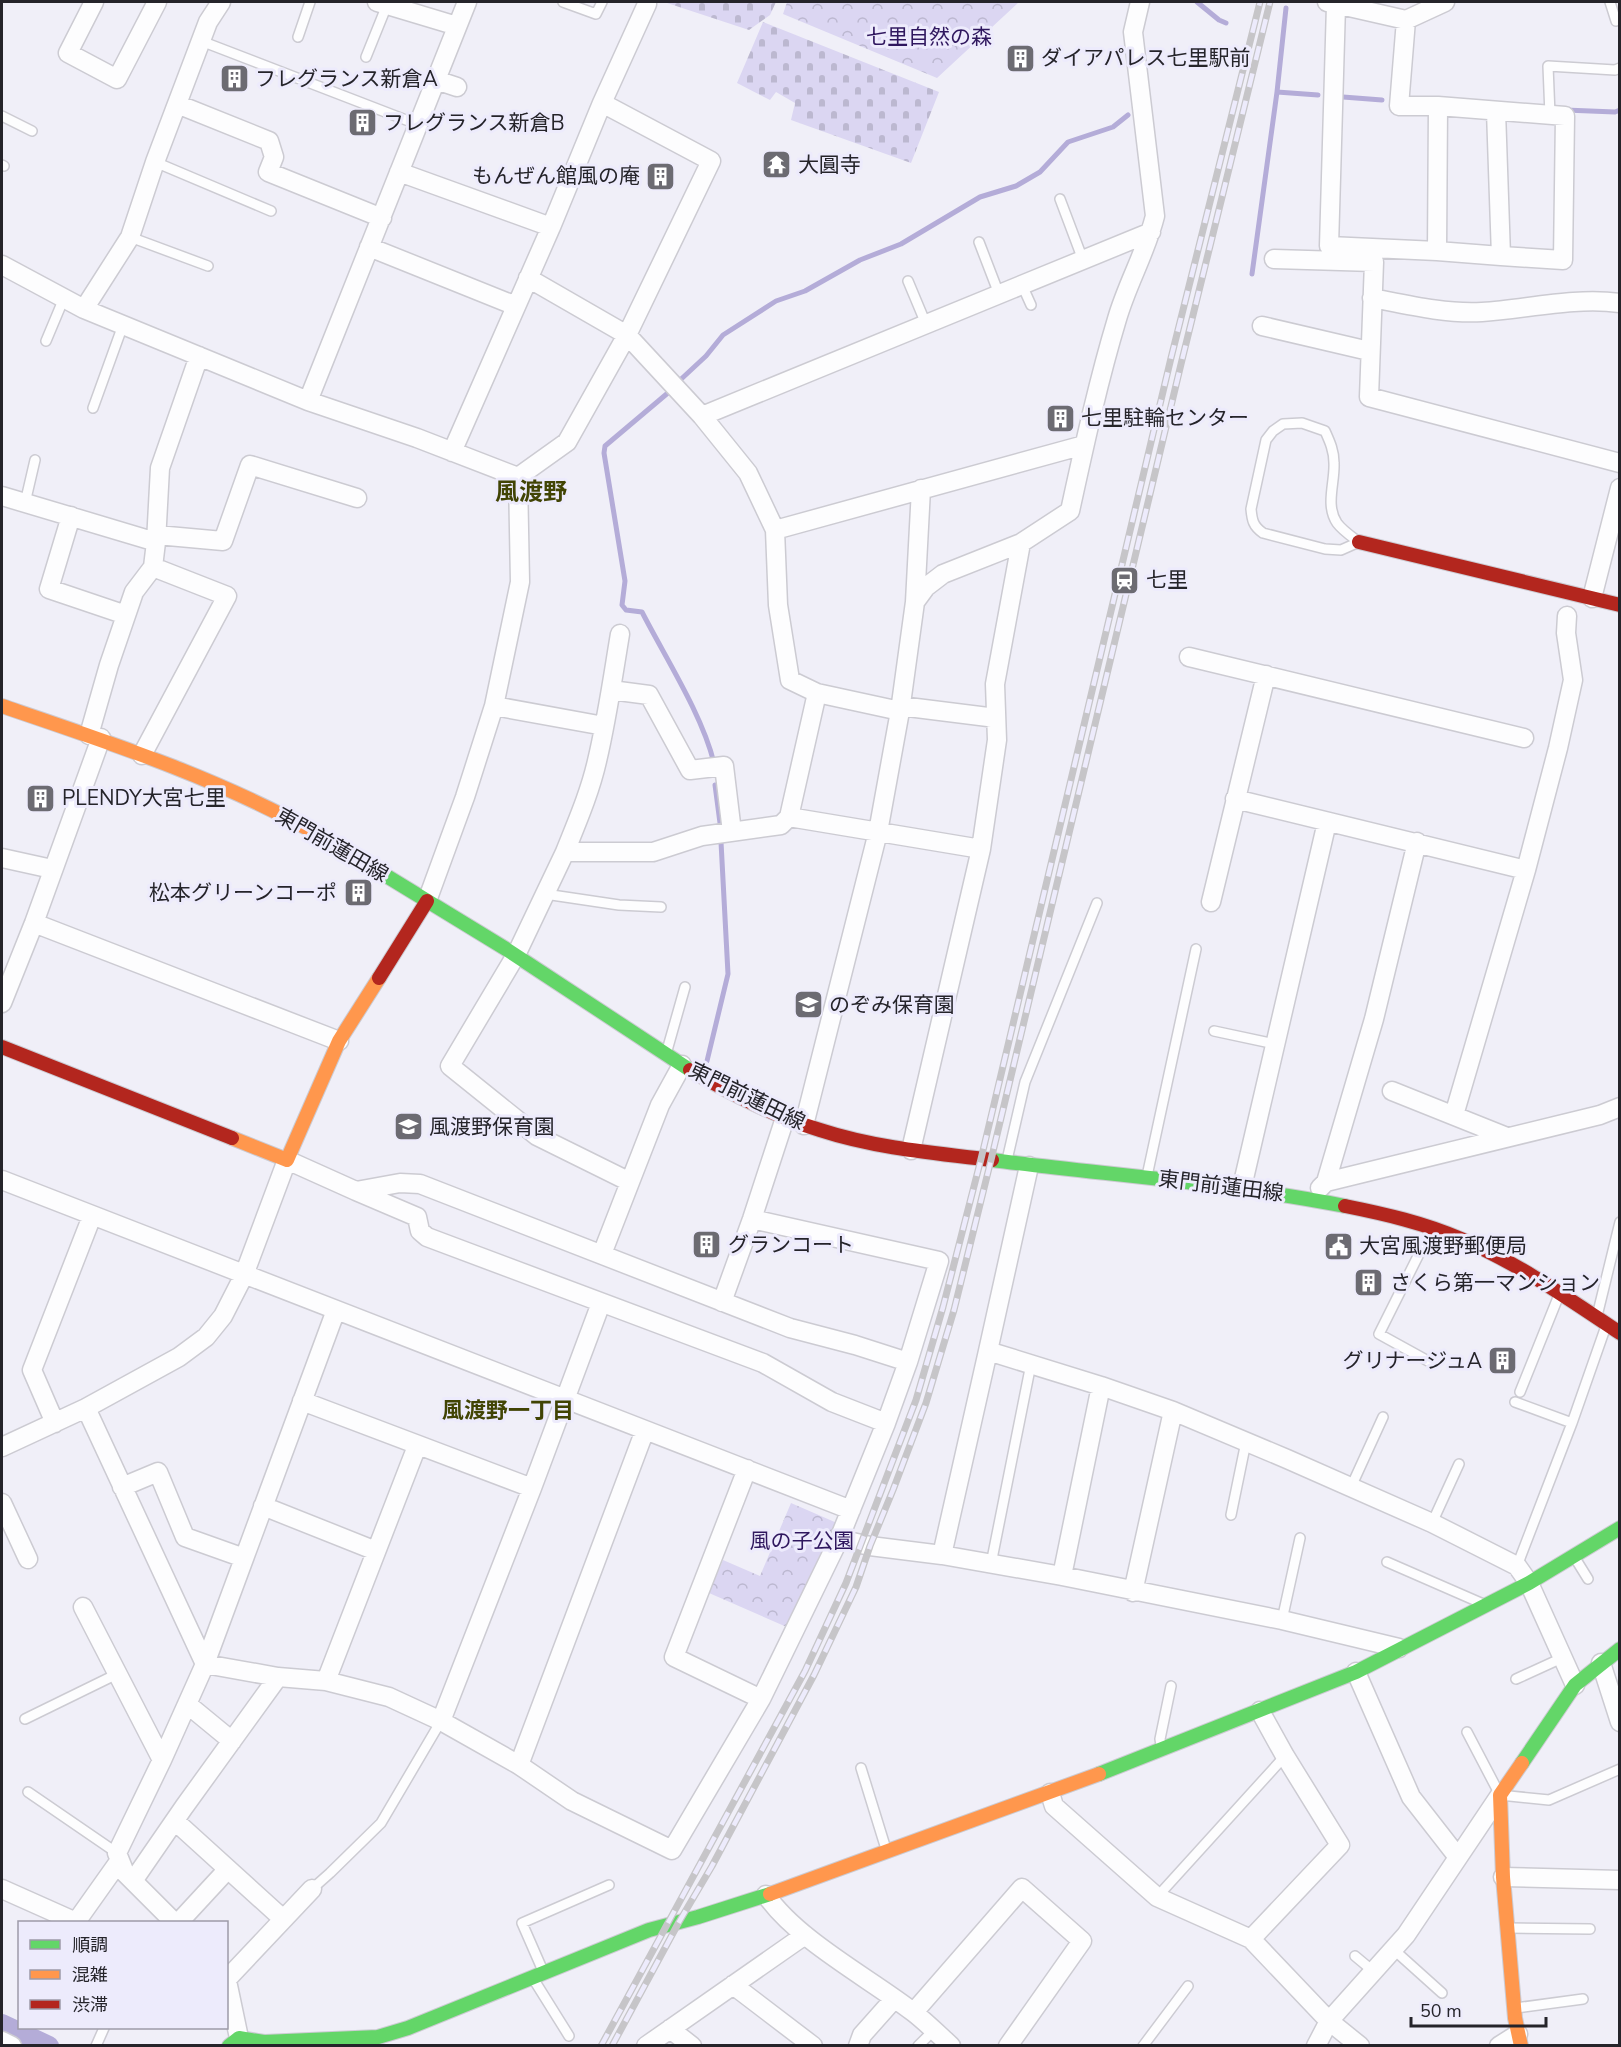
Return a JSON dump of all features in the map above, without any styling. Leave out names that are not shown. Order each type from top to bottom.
[{"type":"street","points":[[94,2],[68,53],[117,79],[157,2]]},
{"type":"street","points":[[308,401],[467,2]]},
{"type":"street","points":[[915,602],[926,587],[943,573],[1021,543],[1070,511],[1084,445],[1117,317],[1151,232],[1155,216],[1133,32],[1140,2]]},
{"type":"street","points":[[1406,20],[1399,106],[1438,105],[1565,116],[1563,261],[1437,250],[1329,246],[1332,3],[1406,20],[1445,2]]},
{"type":"street","points":[[84,309],[130,237],[155,162],[216,3]]},
{"type":"street","points":[[382,3],[458,26]]},
{"type":"street","points":[[452,452],[647,4]]},
{"type":"street","points":[[436,80],[457,87]]},
{"type":"street","points":[[518,477],[567,442],[627,335],[711,161],[602,103]]},
{"type":"street","points":[[177,104],[269,141],[274,157],[268,172],[382,218]]},
{"type":"street","points":[[1437,250],[1438,105]]},
{"type":"street","points":[[1496,111],[1501,256]]},
{"type":"street","points":[[399,172],[551,227]]},
{"type":"street","points":[[702,416],[1151,232]]},
{"type":"street","points":[[369,247],[516,306]]},
{"type":"street","points":[[1274,259],[1374,262],[1369,397],[1620,463]]},
{"type":"street","points":[[2,265],[84,309],[198,356],[308,401],[518,477]]},
{"type":"street","points":[[528,278],[627,335],[702,416],[748,473],[775,530],[778,605],[790,680],[817,693],[900,709],[996,718]]},
{"type":"street","points":[[1372,298],[1434,310],[1480,312],[1598,300],[1620,303]]},
{"type":"street","points":[[1262,326],[1369,351]]},
{"type":"street","points":[[2,1004],[34,922],[95,736],[109,665],[126,615],[134,592],[153,567],[160,468],[198,356]]},
{"type":"street","points":[[775,530],[1084,445]]},
{"type":"street","points":[[2,496],[156,538],[223,541],[250,465],[357,498]]},
{"type":"street","points":[[2,1447],[86,1408],[179,1357],[206,1336],[222,1316],[244,1275],[287,1160],[339,1041],[427,901],[465,797],[494,706],[520,582],[518,477]]},
{"type":"street","points":[[1592,598],[1620,488]]},
{"type":"street","points":[[804,1125],[879,832],[915,602],[921,489]]},
{"type":"street","points":[[71,516],[49,589],[126,615]]},
{"type":"street","points":[[1359,542],[1620,605]]},
{"type":"street","points":[[911,1150],[981,849],[997,740],[995,684],[1021,543]]},
{"type":"street","points":[[142,755],[227,596],[153,567]]},
{"type":"street","points":[[1454,1115],[1526,870],[1558,748],[1573,680],[1566,633],[1568,616]]},
{"type":"street","points":[[620,634],[597,762],[578,819],[565,852],[516,955],[450,1066],[537,1136],[630,1182]]},
{"type":"street","points":[[1189,657],[1524,738]]},
{"type":"street","points":[[1211,902],[1266,675]]},
{"type":"street","points":[[611,690],[649,695],[690,770],[724,766],[732,832]]},
{"type":"street","points":[[565,852],[653,852],[702,836],[781,825],[789,818],[817,693]]},
{"type":"street","points":[[494,706],[604,726]]},
{"type":"street","name":"東門前蓮田線","points":[[3,711],[95,736],[275,811],[374,867],[516,955],[682,1065],[785,1118],[804,1125],[911,1150],[1029,1166],[1242,1187],[1310,1198],[1391,1216],[1467,1241],[1502,1258],[1620,1333]]},
{"type":"street","points":[[1235,799],[1526,870]]},
{"type":"street","points":[[789,818],[981,849]]},
{"type":"street","points":[[1242,1187],[1327,822]]},
{"type":"street","points":[[1310,1198],[1326,1182],[1374,1019],[1417,842]]},
{"type":"street","points":[[2,858],[52,869]]},
{"type":"street","points":[[34,922],[339,1041]]},
{"type":"street","points":[[2,1047],[287,1160],[417,1217]]},
{"type":"street","points":[[602,1254],[660,1105],[682,1065]]},
{"type":"street","points":[[1392,1091],[1507,1137]]},
{"type":"street","points":[[1326,1182],[1600,1115],[1620,1107]]},
{"type":"street","points":[[722,1302],[785,1118]]},
{"type":"street","points":[[942,1555],[1029,1166]]},
{"type":"street","points":[[2,1180],[851,1510]]},
{"type":"street","points":[[356,1191],[400,1183],[420,1184],[790,1328],[908,1362]]},
{"type":"street","points":[[436,1190],[422,1204],[417,1217],[420,1231],[427,1237],[763,1363],[832,1402],[886,1423]]},
{"type":"street","points":[[55,1423],[32,1370],[92,1216]]},
{"type":"street","points":[[205,1665],[278,1677],[326,1681],[389,1697],[441,1721],[519,1765],[572,1800],[672,1850],[761,1699],[839,1539],[908,1362],[939,1261],[752,1219]]},
{"type":"street","points":[[441,1721],[601,1303]]},
{"type":"street","points":[[77,1921],[118,1857],[205,1665],[336,1310]]},
{"type":"street","points":[[988,1351],[1173,1411],[1432,1523],[1517,1566],[1529,1583],[1575,1685]]},
{"type":"street","points":[[1062,1576],[1101,1386]]},
{"type":"street","points":[[302,1401],[532,1488]]},
{"type":"street","points":[[86,1408],[205,1665]]},
{"type":"street","points":[[1133,1592],[1173,1411]]},
{"type":"street","points":[[519,1765],[645,1430]]},
{"type":"street","points":[[326,1681],[417,1446]]},
{"type":"street","points":[[747,1469],[674,1657],[761,1699]]},
{"type":"street","points":[[122,1487],[158,1472],[185,1537],[244,1558]]},
{"type":"street","points":[[2,1503],[28,1559]]},
{"type":"street","points":[[263,1506],[376,1551]]},
{"type":"street","points":[[228,1986],[234,2042],[266,2044],[378,2037],[408,2028],[649,1930],[766,1895],[1050,1793],[1356,1672],[1529,1583],[1620,1528]]},
{"type":"street","points":[[839,1539],[870,1546],[942,1555],[1062,1576],[1282,1620],[1399,1648]]},
{"type":"street","points":[[82,1607],[162,1760]]},
{"type":"street","points":[[1316,2046],[1329,2021],[1406,1935],[1457,1856],[1575,1685],[1620,1649]]},
{"type":"street","points":[[1601,1663],[1620,1722]]},
{"type":"street","points":[[1356,1672],[1412,1797],[1457,1856]]},
{"type":"street","points":[[133,1881],[278,1677]]},
{"type":"street","points":[[187,1704],[232,1741]]},
{"type":"street","points":[[1251,1939],[1340,1845],[1260,1711]]},
{"type":"street","points":[[1050,1793],[1054,1806],[1157,1897],[1251,1939],[1329,2021],[1360,2046]]},
{"type":"street","points":[[1499,2046],[1520,2040],[1514,2008],[1507,1928],[1500,1795]]},
{"type":"street","points":[[175,1821],[283,1920]]},
{"type":"street","points":[[118,1857],[124,1873],[172,1921]]},
{"type":"street","points":[[181,1921],[228,1869]]},
{"type":"street","points":[[1503,1877],[1620,1880]]},
{"type":"street","points":[[228,1976],[312,1888]]},
{"type":"street","points":[[914,2012],[1022,1888],[1082,1941],[1008,2046]]},
{"type":"street","points":[[2,1889],[71,1921]]},
{"type":"street","points":[[766,1895],[771,1903],[805,1935],[914,2012],[951,2046]]},
{"type":"street","points":[[646,2046],[805,1935]]},
{"type":"street","points":[[733,1985],[813,2046]]},
{"type":"street","points":[[858,2046],[862,2036],[894,1999]]},
{"type":"street","points":[[670,2029],[692,2046]]},
{"type":"street","points":[[2,2041],[12,2046]]},
{"type":"lane","points":[[298,37],[310,2]]},
{"type":"lane","points":[[563,2],[596,14],[602,2]]},
{"type":"lane","points":[[1610,2],[1616,21],[1620,20]]},
{"type":"lane","points":[[366,57],[382,3]]},
{"type":"lane","points":[[201,41],[419,125]]},
{"type":"lane","points":[[1550,115],[1548,66],[1615,70],[1620,68]]},
{"type":"lane","points":[[2,116],[32,131]]},
{"type":"lane","points":[[155,162],[271,211]]},
{"type":"lane","points":[[1060,199],[1083,260]]},
{"type":"lane","points":[[130,237],[208,266]]},
{"type":"lane","points":[[979,242],[999,294]]},
{"type":"lane","points":[[908,281],[926,324]]},
{"type":"lane","points":[[1022,285],[1032,305]]},
{"type":"lane","points":[[46,341],[64,298]]},
{"type":"lane","points":[[93,408],[123,325]]},
{"type":"lane","points":[[1302,423],[1325,431],[1332,446],[1334,464],[1332,509],[1343,531],[1359,542],[1341,550],[1325,549],[1263,533],[1256,528],[1252,520],[1251,509],[1266,440],[1273,431],[1283,424],[1302,423]]},
{"type":"lane","points":[[25,503],[35,460]]},
{"type":"lane","points":[[545,894],[619,905],[661,907]]},
{"type":"lane","points":[[1006,1163],[1025,1082],[1097,903]]},
{"type":"lane","points":[[1147,1176],[1196,950]]},
{"type":"lane","points":[[666,1054],[685,987]]},
{"type":"lane","points":[[1214,1031],[1275,1044]]},
{"type":"lane","points":[[1517,1566],[1572,1423],[1602,1321],[1620,1222]]},
{"type":"lane","points":[[1428,1361],[1378,1334],[1432,1228]]},
{"type":"lane","points":[[1520,1392],[1560,1293]]},
{"type":"lane","points":[[991,1564],[1031,1364]]},
{"type":"lane","points":[[1515,1402],[1572,1423]]},
{"type":"lane","points":[[1352,1487],[1383,1417]]},
{"type":"lane","points":[[1231,1515],[1246,1442]]},
{"type":"lane","points":[[1432,1523],[1459,1464]]},
{"type":"lane","points":[[1282,1620],[1300,1538]]},
{"type":"lane","points":[[1574,1556],[1588,1579]]},
{"type":"lane","points":[[1387,1562],[1486,1605]]},
{"type":"lane","points":[[1516,1680],[1562,1658]]},
{"type":"lane","points":[[25,1719],[117,1674]]},
{"type":"lane","points":[[1162,1749],[1160,1739],[1171,1686]]},
{"type":"lane","points":[[312,1888],[381,1823],[441,1721]]},
{"type":"lane","points":[[1467,1732],[1500,1795],[1549,1800],[1620,1769]]},
{"type":"lane","points":[[1157,1897],[1285,1756]]},
{"type":"lane","points":[[861,1768],[886,1851]]},
{"type":"lane","points":[[28,1792],[118,1857]]},
{"type":"lane","points":[[569,2037],[538,1975],[522,1923],[609,1885]]},
{"type":"lane","points":[[1507,1928],[1590,1929]]},
{"type":"lane","points":[[1393,1949],[1442,1993]]},
{"type":"lane","points":[[1355,1956],[1373,1971]]},
{"type":"lane","points":[[1143,2046],[1188,1986]]},
{"type":"lane","points":[[1514,2008],[1583,1999]]},
{"type":"lane","points":[[96,2046],[104,2029]]},
{"type":"lane","points":[[918,2046],[933,2030]]},
{"type":"green space","points":[[664,2],[776,2],[770,15],[749,30]]},
{"type":"green space","name":"七里自然の森","points":[[787,2],[1019,2],[937,78],[783,14]]},
{"type":"green space","points":[[763,22],[939,92],[911,163],[791,120],[795,103],[776,92],[770,100],[737,83]]},
{"type":"green space","name":"風の子公園","points":[[791,1503],[837,1523],[789,1628],[709,1593],[723,1560],[760,1576]]},
{"type":"waterway","points":[[1197,2],[1226,23]]},
{"type":"waterway","points":[[1252,274],[1286,8]]},
{"type":"waterway","points":[[1277,92],[1318,95]]},
{"type":"waterway","points":[[1343,97],[1382,100]]},
{"type":"waterway","points":[[1565,110],[1615,112],[1620,110]]},
{"type":"waterway","points":[[678,382],[706,356],[723,335],[776,301],[805,291],[860,260],[901,244],[980,197],[1016,186],[1040,172],[1068,142],[1113,127],[1128,115]]},
{"type":"waterway","points":[[669,392],[605,446],[604,453],[625,581],[622,605],[626,610],[642,612],[692,706],[714,763]]},
{"type":"waterway","points":[[715,785],[720,823]]},
{"type":"waterway","points":[[707,1061],[728,974],[721,842]]},
{"type":"waterway","points":[[2,2024],[49,2046]]},
{"type":"railway","points":[[601,2046],[805,1671],[846,1583],[916,1400],[943,1307],[981,1159],[1171,358],[1260,2]]},
{"type":"railway","points":[[612,2046],[814,1675],[856,1587],[926,1403],[954,1310],[991,1160],[1270,2]]},
{"type":"traffic: fast","points":[[321,836],[506,949],[690,1070]]},
{"type":"traffic: fast","points":[[992,1160],[1213,1185],[1345,1206]]},
{"type":"traffic: fast","points":[[1099,1774],[1356,1672],[1529,1583],[1620,1528]]},
{"type":"traffic: fast","points":[[1522,1763],[1575,1685],[1620,1649]]},
{"type":"traffic: fast","points":[[229,2046],[239,2038],[264,2042],[378,2037],[408,2028],[649,1930],[770,1894]]},
{"type":"traffic: slow","points":[[2,706],[124,748],[205,780],[321,836]]},
{"type":"traffic: slow","points":[[232,1138],[287,1160],[339,1041],[379,978]]},
{"type":"traffic: slow","points":[[1521,2046],[1515,2018],[1503,1877],[1500,1795],[1522,1763]]},
{"type":"traffic: slow","points":[[770,1894],[1099,1774]]},
{"type":"traffic: jam","points":[[1359,542],[1620,605]]},
{"type":"traffic: jam","points":[[379,978],[427,901]]},
{"type":"traffic: jam","points":[[2,1047],[232,1138]]},
{"type":"traffic: jam","points":[[690,1070],[754,1104],[820,1130],[883,1146],[992,1160]]},
{"type":"traffic: jam","points":[[1345,1206],[1419,1224],[1447,1233],[1482,1249],[1543,1282],[1620,1333]]},
{"type":"place","name":"ダイアパレス七里駅前","points":[[1020,58]]},
{"type":"place","name":"フレグランス新倉A","points":[[234,79]]},
{"type":"place","name":"フレグランス新倉B","points":[[362,123]]},
{"type":"place","name":"大圓寺","points":[[777,165]]},
{"type":"place","name":"もんぜん館風の庵","points":[[661,176]]},
{"type":"place","name":"七里駐輪センター","points":[[1060,418]]},
{"type":"place","name":"七里","points":[[1125,580]]},
{"type":"place","name":"PLENDY大宮七里","points":[[41,798]]},
{"type":"place","name":"松本グリーンコーポ","points":[[358,893]]},
{"type":"place","name":"のぞみ保育園","points":[[808,1005]]},
{"type":"place","name":"風渡野保育園","points":[[408,1127]]},
{"type":"place","name":"グランコート","points":[[707,1245]]},
{"type":"place","name":"大宮風渡野郵便局","points":[[1338,1246]]},
{"type":"place","name":"さくら第一マンション","points":[[1369,1283]]},
{"type":"place","name":"グリナージュA","points":[[1503,1361]]},
{"type":"district","name":"風渡野","points":[[531,492]]},
{"type":"district","name":"風渡野一丁目","points":[[508,1410]]}]
